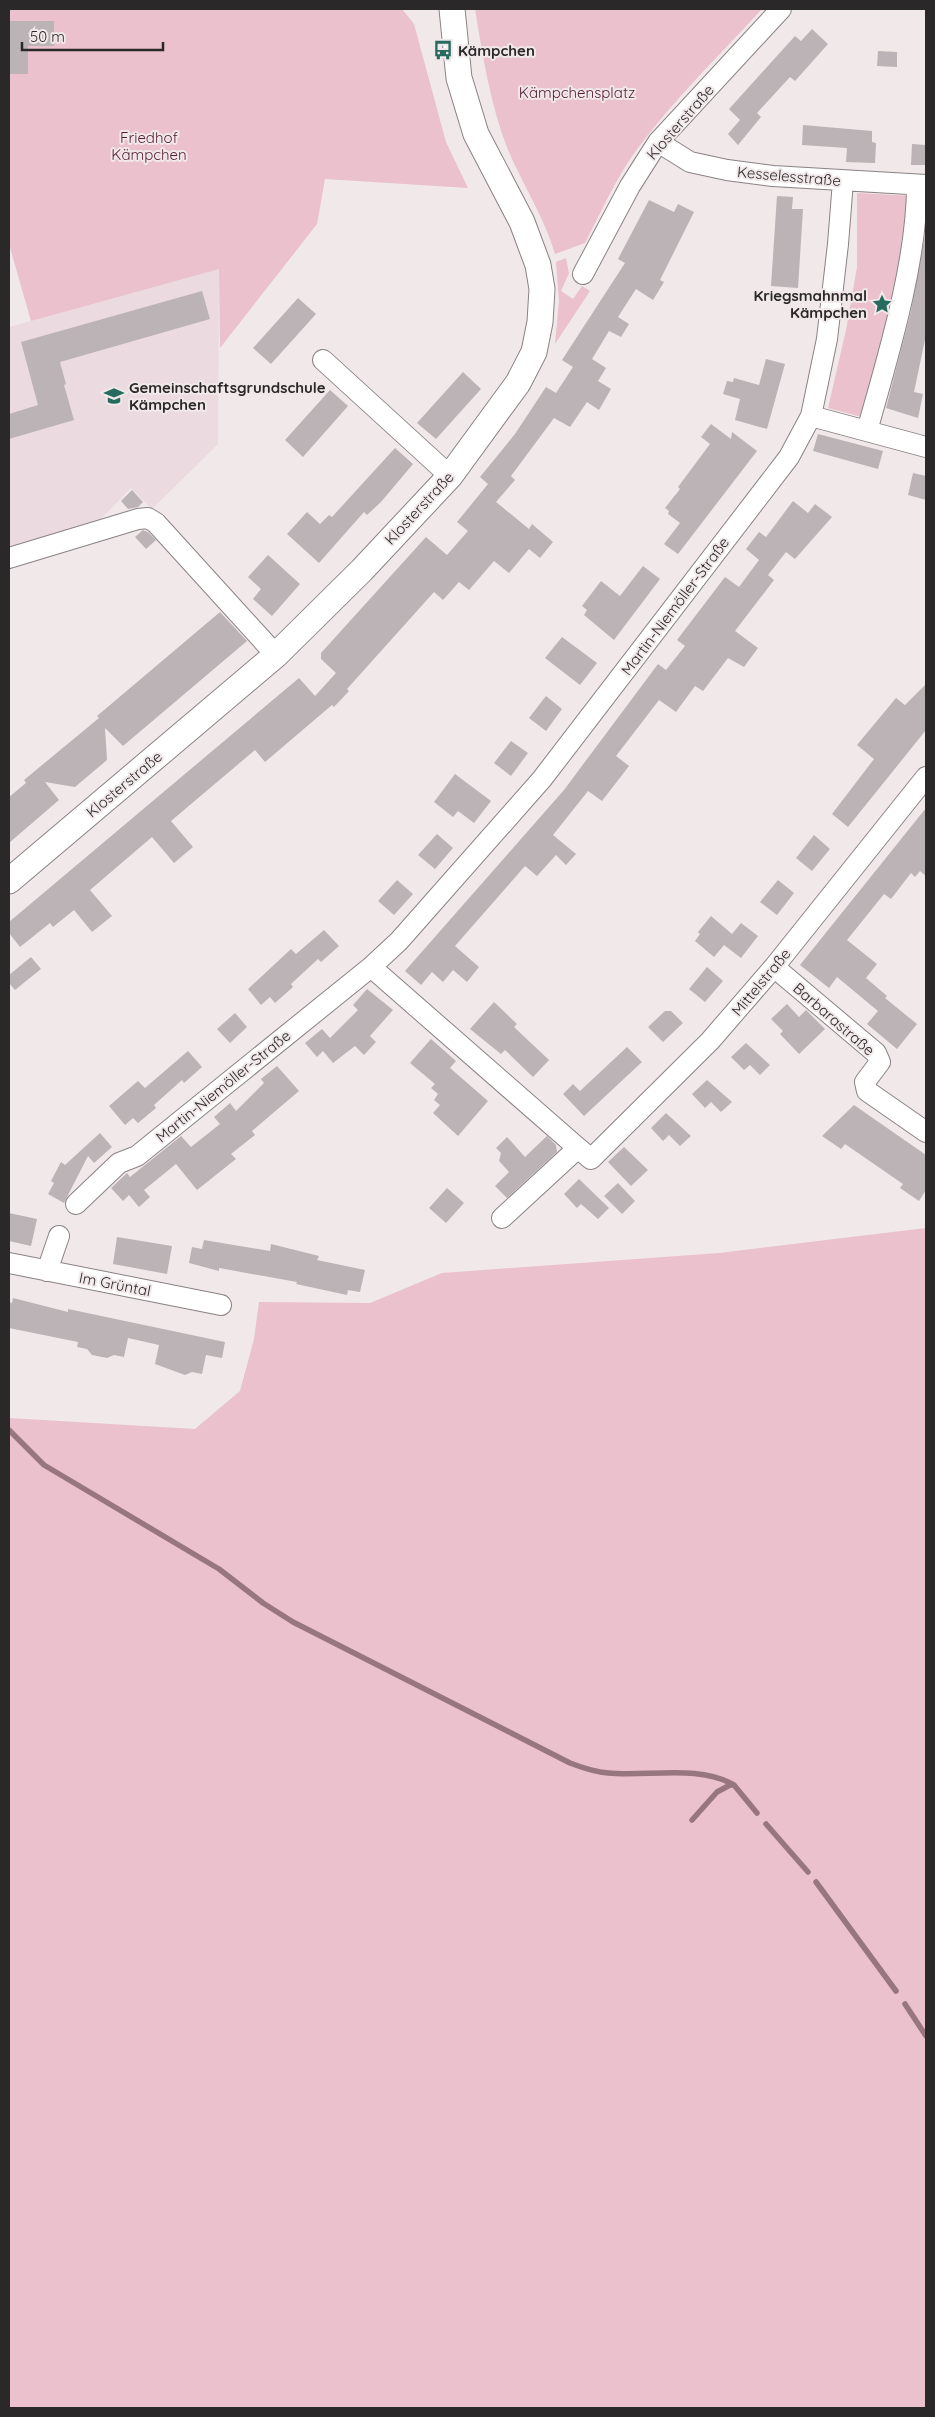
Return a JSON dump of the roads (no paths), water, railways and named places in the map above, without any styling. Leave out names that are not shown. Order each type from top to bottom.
[{"type":"main road","name":"Klosterstraße","points":[[9,881],[276,655],[362,570],[450,476],[518,383],[534,352],[540,322],[542,289],[538,265],[522,222],[476,134],[459,78],[452,9]]},
{"type":"street","name":"Klosterstraße","points":[[583,274],[630,186],[658,142],[781,9]]},
{"type":"street","name":"Kesselesstraße","points":[[658,142],[690,162],[727,170],[843,181],[922,185]]},
{"type":"street","name":"Martin-Niemöller-Straße","points":[[76,1204],[119,1163],[136,1156],[372,967],[399,941],[542,779],[789,457],[811,416],[827,339],[843,181]]},
{"type":"street","points":[[867,431],[907,270],[922,185]]},
{"type":"street","points":[[323,360],[450,476]]},
{"type":"street","points":[[811,416],[926,447]]},
{"type":"street","points":[[9,558],[138,519],[148,518],[156,523],[276,655]]},
{"type":"street","name":"Mittelstraße","points":[[372,967],[591,1159],[710,1041],[774,967],[926,777]]},
{"type":"street","name":"Barbarastraße","points":[[774,967],[876,1053],[880,1062],[865,1082],[867,1090],[926,1132]]},
{"type":"street","points":[[502,1218],[578,1148]]},
{"type":"street","points":[[47,1271],[59,1236]]},
{"type":"street","name":"Im Grüntal","points":[[9,1264],[221,1305]]},
{"type":"waterway","points":[[9,1430],[44,1465],[219,1569],[263,1603],[293,1622],[570,1763],[589,1770],[608,1773],[689,1773],[705,1775],[734,1785]]},
{"type":"waterway","points":[[692,1820],[717,1792],[730,1785],[734,1785],[757,1813]]},
{"type":"waterway","points":[[766,1824],[808,1872]]},
{"type":"waterway","points":[[816,1882],[896,1991]]},
{"type":"waterway","points":[[905,2004],[926,2036]]},
{"type":"place","name":"Kämpchen","points":[[443,50]]},
{"type":"place","name":"Kriegsmahnmal Kämpchen","points":[[882,304]]},
{"type":"place","name":"Gemeinschaftsgrundschule Kämpchen","points":[[114,396]]},
{"type":"park label","name":"Kämpchensplatz","points":[[577,92]]},
{"type":"park label","name":"Friedhof Kämpchen","points":[[149,146]]}]
